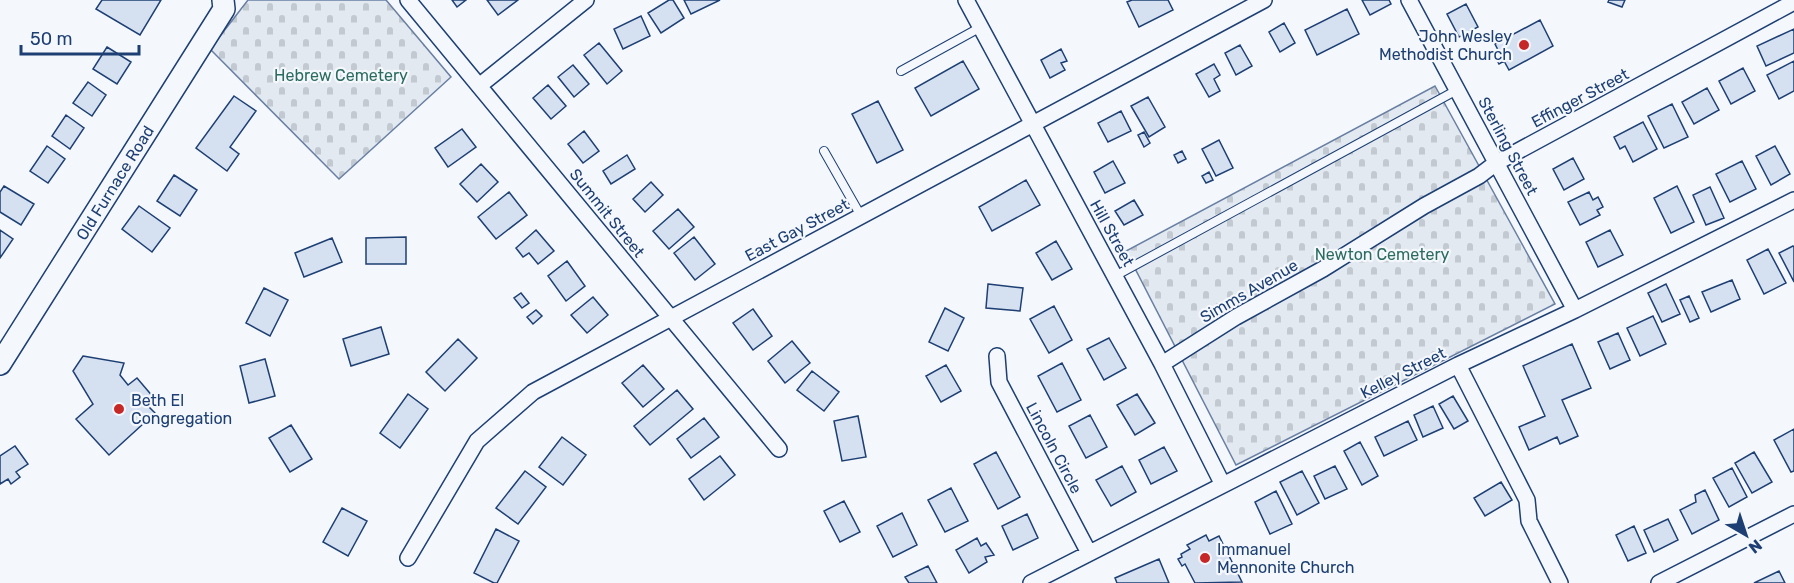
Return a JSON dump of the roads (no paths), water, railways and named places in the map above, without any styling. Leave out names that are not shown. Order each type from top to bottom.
[{"type":"street","name":"Summit Street","points":[[408,0],[779,449]]},
{"type":"street","points":[[479,87],[586,0]]},
{"type":"street","name":"Hill Street","points":[[966,0],[1162,364],[1223,485]]},
{"type":"street","name":"East Gay Street","points":[[408,558],[477,441],[533,392],[1264,0]]},
{"type":"street","name":"Sterling Street","points":[[1409,0],[1575,310]]},
{"type":"street","name":"Effinger Street","points":[[1385,230],[1479,176],[1496,163],[1794,2]]},
{"type":"street","name":"Old Furnace Road","points":[[0,364],[227,3]]},
{"type":"street","name":"Kelley Street","points":[[1031,583],[1458,365],[1575,310],[1794,200]]},
{"type":"street","name":"Simms Avenue","points":[[1162,364],[1236,317],[1323,269],[1385,230]]},
{"type":"street","name":"Lincoln Circle","points":[[997,356],[999,382],[1089,553]]},
{"type":"street","points":[[1458,365],[1527,500],[1529,520],[1560,583]]},
{"type":"street","points":[[1659,583],[1794,514]]},
{"type":"lane","points":[[901,71],[981,27]]},
{"type":"lane","points":[[1115,276],[1457,90]]},
{"type":"lane","points":[[824,151],[861,216]]},
{"type":"place","name":"John Wesley Methodist Church","points":[[1524,45]]},
{"type":"place","name":"Beth El Congregation","points":[[119,409]]},
{"type":"place","name":"Immanuel Mennonite Church","points":[[1205,558]]},
{"type":"park label","name":"Hebrew Cemetery","points":[[341,75]]},
{"type":"park label","name":"Newton Cemetery","points":[[1382,254]]}]
